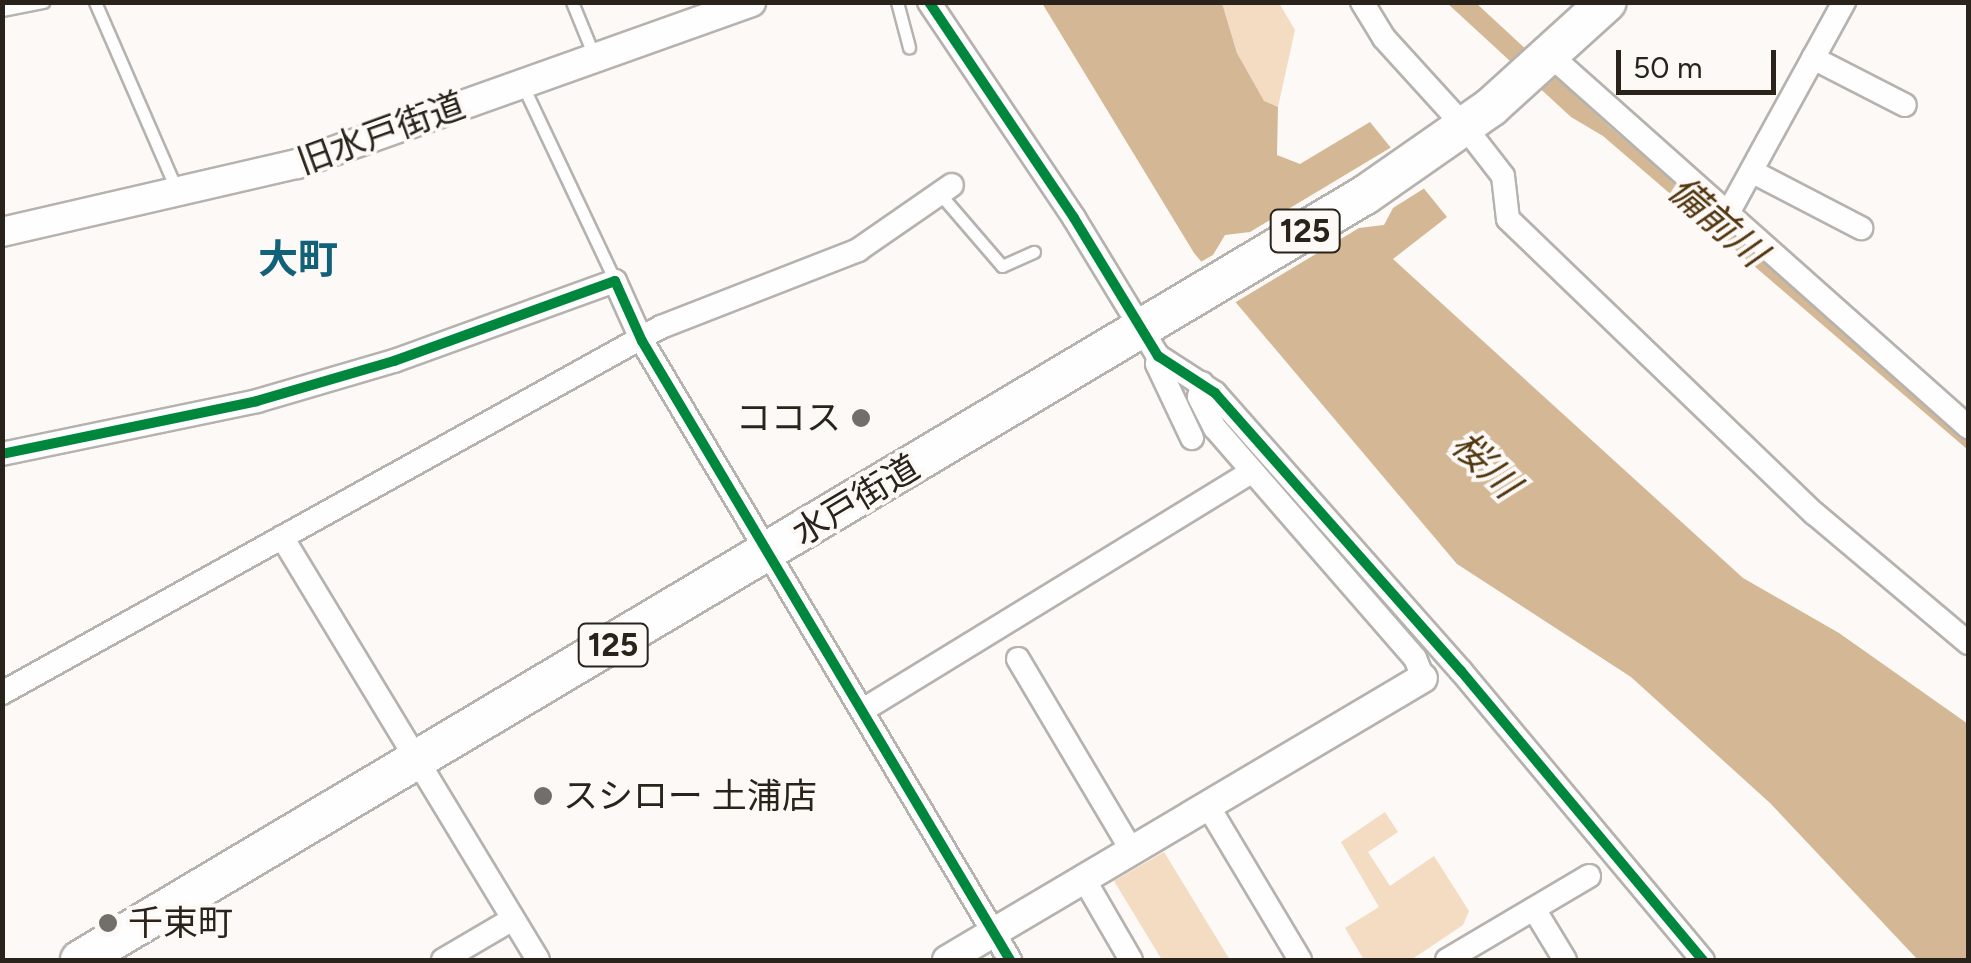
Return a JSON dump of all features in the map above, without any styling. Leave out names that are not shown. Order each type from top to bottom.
[{"type":"highway","name":"水戸街道","points":[[80,960],[769,552],[1152,334],[1457,133],[1538,66],[1606,2]]},
{"type":"street","name":"旧水戸街道","points":[[2,232],[297,164],[751,2]]},
{"type":"street","points":[[929,2],[1152,334],[1202,383],[1463,674],[1703,960]]},
{"type":"street","points":[[1362,2],[1384,38],[1457,133],[1502,176],[1508,219],[1815,514],[1968,642]]},
{"type":"street","points":[[1727,215],[1844,2]]},
{"type":"street","points":[[1814,58],[1905,105]]},
{"type":"street","points":[[1538,66],[1727,215],[1968,428]]},
{"type":"street","points":[[1753,172],[1861,228]]},
{"type":"street","points":[[2,693],[642,341],[661,327],[858,250],[946,190]]},
{"type":"street","points":[[2,454],[257,400],[394,361],[615,281],[642,341],[1010,960]]},
{"type":"street","points":[[1152,334],[1158,364],[1192,438]]},
{"type":"street","points":[[1202,383],[1198,398],[1215,428],[1416,658],[1420,680],[1431,687],[1463,674]]},
{"type":"street","points":[[862,710],[1252,472]]},
{"type":"street","points":[[282,537],[538,960]]},
{"type":"street","points":[[1018,659],[1132,851]]},
{"type":"street","points":[[947,960],[1420,680]]},
{"type":"street","points":[[1208,806],[1300,960]]},
{"type":"street","points":[[1454,959],[1589,876]]},
{"type":"street","points":[[1084,879],[1130,960]]},
{"type":"street","points":[[1534,909],[1565,960]]},
{"type":"street","points":[[443,960],[513,919]]},
{"type":"lane","points":[[2,10],[43,2]]},
{"type":"lane","points":[[95,2],[179,194]]},
{"type":"lane","points":[[572,2],[594,56]]},
{"type":"lane","points":[[897,2],[909,46]]},
{"type":"lane","points":[[522,82],[615,281]]},
{"type":"lane","points":[[946,190],[1002,266],[1034,252]]},
{"type":"shaded area","points":[[1222,3],[1279,3],[1295,30],[1278,107],[1264,102],[1237,53]]},
{"type":"shaded area","points":[[1385,812],[1398,832],[1368,852],[1390,886],[1434,856],[1469,911],[1463,925],[1411,960],[1364,960],[1345,928],[1379,907],[1341,842]]},
{"type":"shaded area","points":[[1164,852],[1230,960],[1162,960],[1114,881]]},
{"type":"water","name":"桜川","points":[[1042,3],[1222,3],[1237,53],[1264,101],[1278,107],[1277,155],[1300,164],[1370,122],[1447,217],[1393,259],[1743,578],[1839,633],[1968,724],[1968,960],[1918,960],[1770,803],[1631,677],[1457,564],[1194,253]]},
{"type":"water","name":"備前川","points":[[1447,3],[1476,3],[1610,127],[1968,435],[1968,450],[1603,136],[1571,117]]},
{"type":"pier","points":[[1395,145],[1428,186],[1393,208],[1384,225],[1359,228],[1231,305],[1197,264],[1213,255],[1225,235],[1250,232]]},
{"type":"cycle path","points":[[929,2],[1074,218],[1158,356],[1215,393],[1461,671],[1703,960]]},
{"type":"cycle path","points":[[2,454],[257,401],[394,361],[615,281],[642,341],[1010,960]]},
{"type":"place","name":"ココス","points":[[861,418]]},
{"type":"place","name":"スシロー 土浦店","points":[[543,796]]},
{"type":"place","name":"千束町","points":[[108,923]]},
{"type":"district","name":"大町","points":[[298,259]]}]
